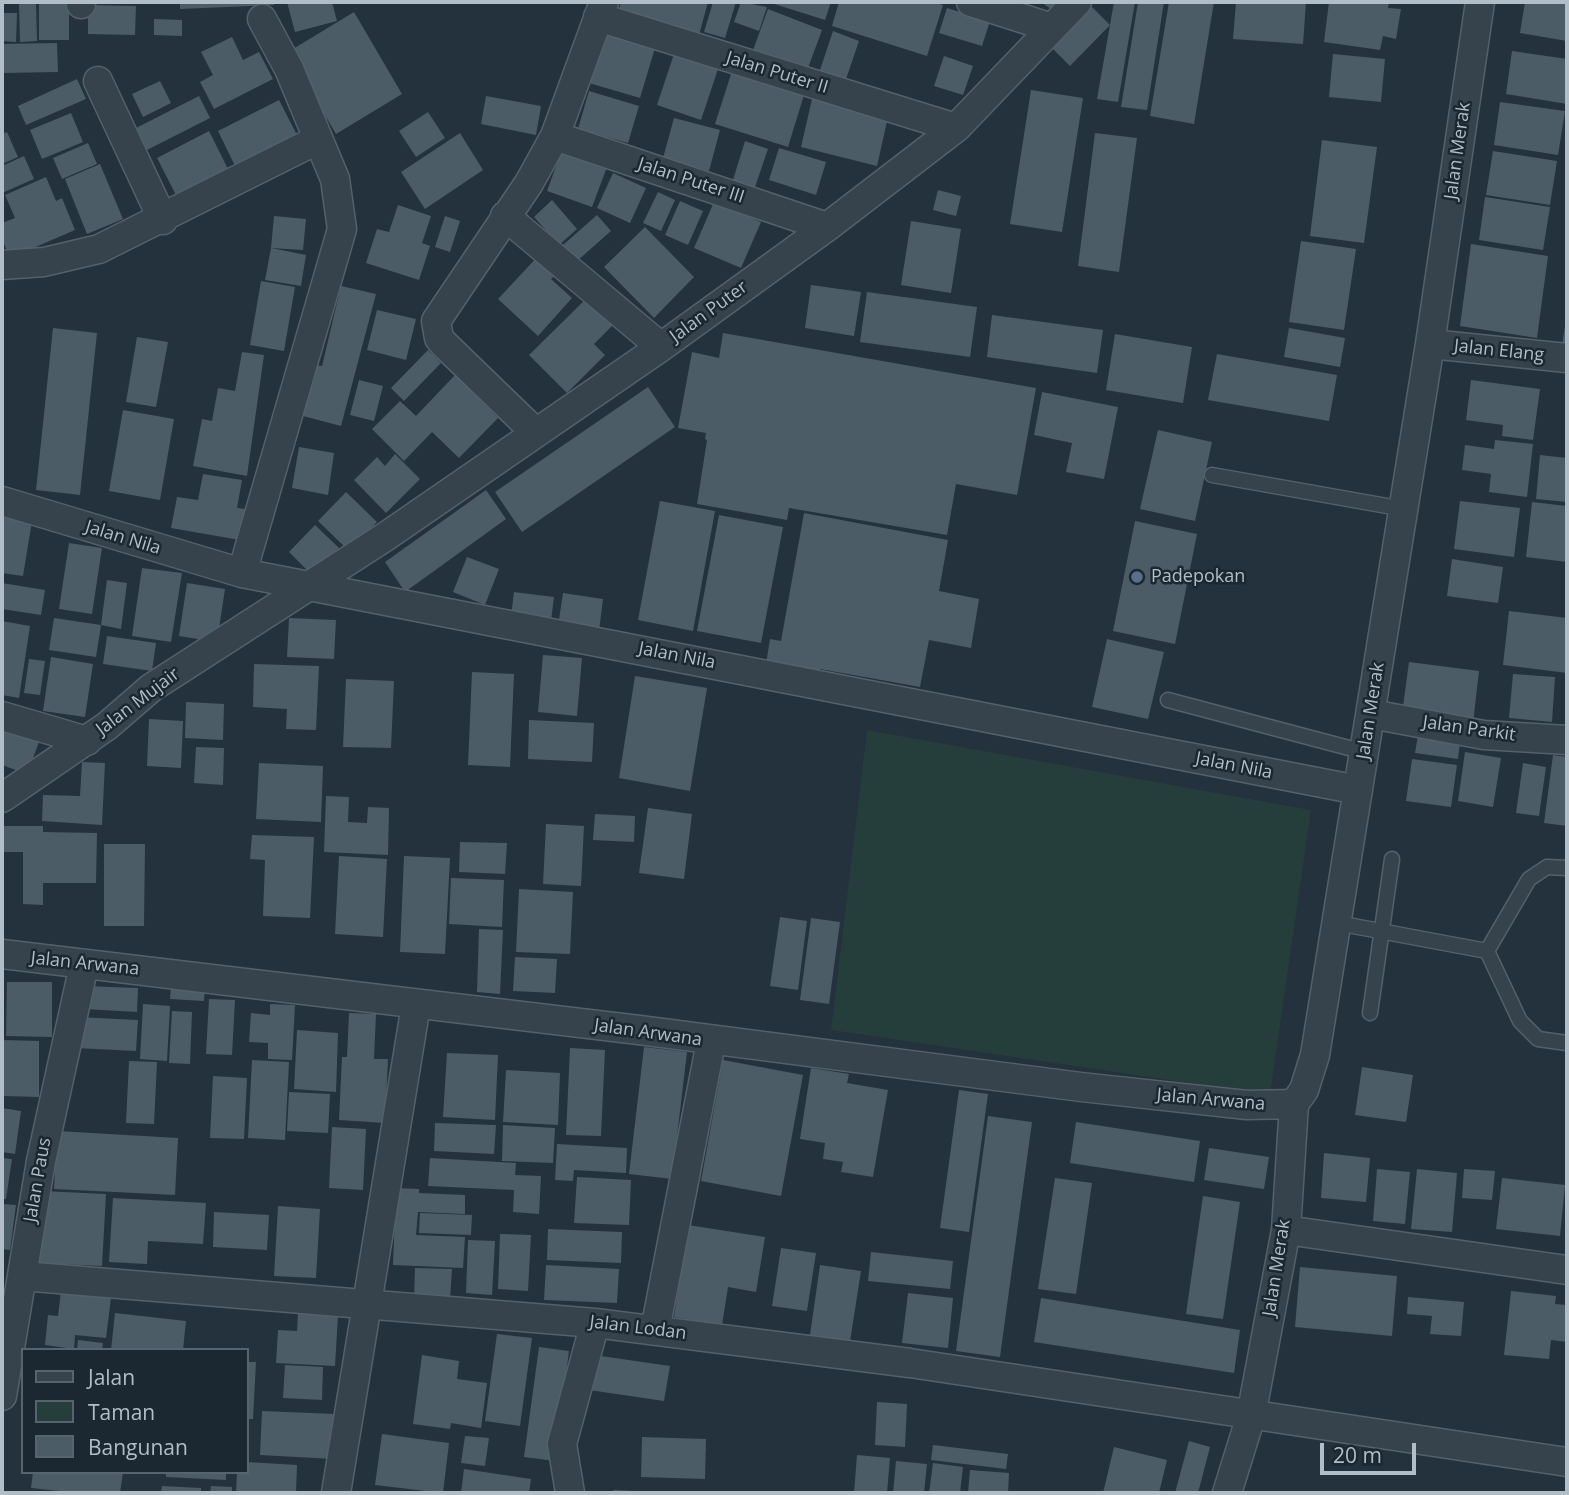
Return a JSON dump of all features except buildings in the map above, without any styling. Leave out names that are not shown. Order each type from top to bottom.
[{"type":"street","points":[[971,2],[1052,28]]},
{"type":"street","name":"Jalan Puter","points":[[311,584],[385,537],[661,347],[827,227],[956,128],[1077,2]]},
{"type":"street","name":"Jalan Merak","points":[[1227,1493],[1251,1416],[1286,1230],[1294,1104],[1304,1090],[1315,1055],[1430,344],[1480,2]]},
{"type":"street","points":[[535,432],[444,344],[436,329],[436,321],[555,136],[601,9]]},
{"type":"street","name":"Jalan Puter II","points":[[601,9],[956,128]]},
{"type":"street","points":[[242,573],[342,229],[335,179],[289,69],[262,19]]},
{"type":"street","points":[[99,81],[163,220]]},
{"type":"street","name":"Jalan Puter III","points":[[555,136],[827,227]]},
{"type":"street","points":[[2,265],[44,262],[99,249],[163,220],[317,140]]},
{"type":"street","points":[[505,216],[661,347]]},
{"type":"street","name":"Jalan Elang","points":[[1430,344],[1567,358]]},
{"type":"street","name":"Jalan Nila","points":[[2,501],[242,573],[311,584],[1358,790]]},
{"type":"street","name":"Jalan Mujair","points":[[2,798],[87,741],[151,688],[311,584]]},
{"type":"street","name":"Jalan Parkit","points":[[1371,715],[1483,735],[1567,740]]},
{"type":"street","points":[[2,716],[87,741]]},
{"type":"street","name":"Jalan Arwana","points":[[2,954],[1247,1105],[1294,1104]]},
{"type":"street","name":"Jalan Paus","points":[[2,1396],[59,1068],[84,965]]},
{"type":"street","points":[[336,1493],[416,1004]]},
{"type":"street","points":[[655,1330],[712,1042]]},
{"type":"street","points":[[1286,1230],[1567,1270]]},
{"type":"street","name":"Jalan Lodan","points":[[22,1276],[296,1300],[369,1302],[655,1330],[910,1363],[1567,1462]]},
{"type":"street","points":[[569,1493],[562,1444],[596,1323]]},
{"type":"lane","points":[[1212,475],[1404,509]]},
{"type":"lane","points":[[1168,699],[1364,752]]},
{"type":"lane","points":[[1370,1013],[1392,859]]},
{"type":"lane","points":[[1487,951],[1529,879],[1547,867],[1567,868]]},
{"type":"lane","points":[[1337,923],[1487,951]]},
{"type":"lane","points":[[1487,951],[1520,1021],[1538,1039],[1567,1044]]},
{"type":"green space","points":[[867,730],[1311,810],[1270,1095],[831,1030]]},
{"type":"place","name":"Padepokan","points":[[1137,577]]}]
